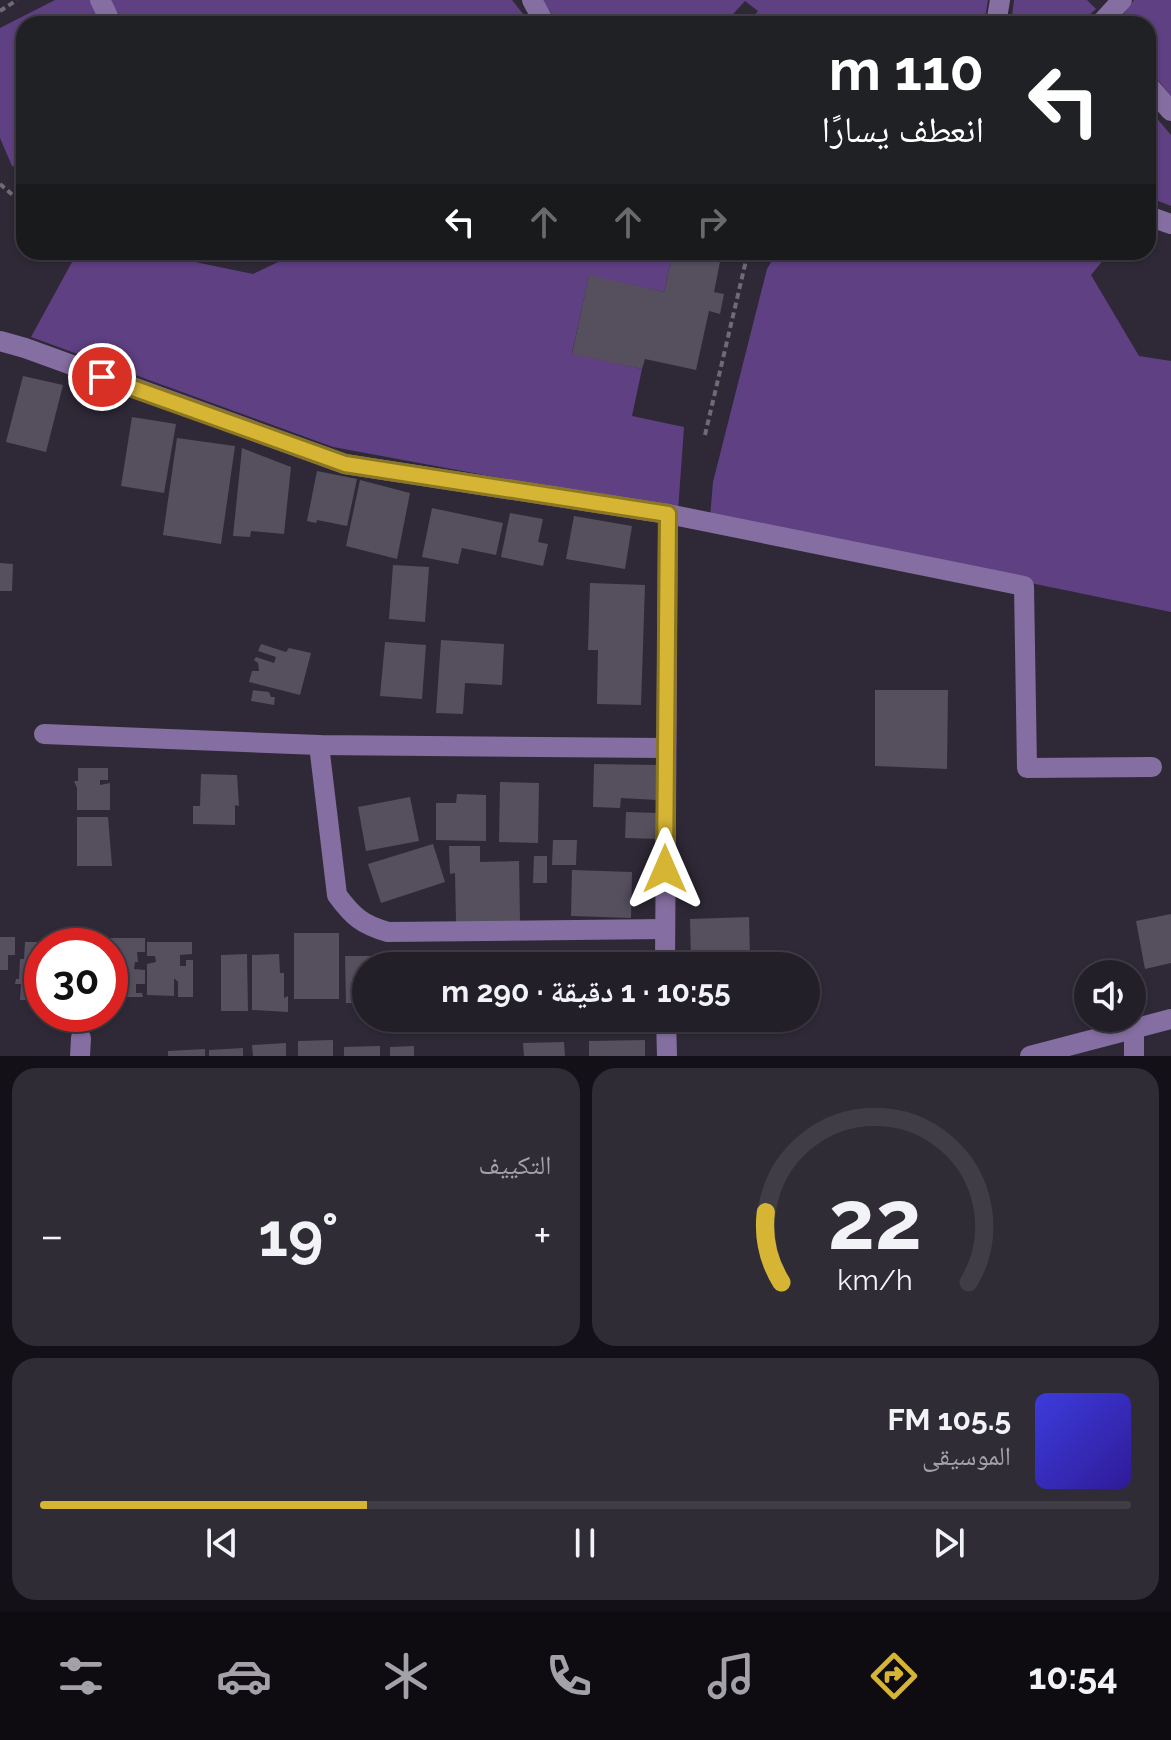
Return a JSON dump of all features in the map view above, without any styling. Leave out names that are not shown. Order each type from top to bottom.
[{"type":"street","points":[[1156,94],[1171,111]]},
{"type":"street","points":[[0,341],[345,464],[668,514],[1024,586],[1027,768],[1152,767]]},
{"type":"street","points":[[665,952],[668,514]]},
{"type":"street","points":[[44,734],[319,745],[665,748]]},
{"type":"street","points":[[319,745],[337,895],[349,911],[367,926],[388,932],[665,929]]},
{"type":"street","points":[[1146,1024],[1171,1019]]},
{"type":"street","points":[[666,1032],[667,1056]]},
{"type":"street","points":[[1030,1056],[1116,1032]]},
{"type":"street","points":[[1134,1032],[1134,1056]]},
{"type":"path","points":[[0,11],[17,0]]},
{"type":"path","points":[[0,184],[16,198]]},
{"type":"path","points":[[705,435],[746,260]]},
{"type":"shaded area","points":[[55,0],[91,0],[100,16],[24,16]]},
{"type":"shaded area","points":[[109,0],[512,0],[525,16],[120,16]]},
{"type":"shaded area","points":[[541,0],[988,0],[985,16],[754,16],[758,11],[745,1],[731,16],[553,16]]},
{"type":"shaded area","points":[[1014,0],[1087,0],[1096,9],[1088,16],[1012,16]]},
{"type":"shaded area","points":[[1134,0],[1171,0],[1171,96],[1156,78],[1156,16],[1122,16]]},
{"type":"shaded area","points":[[16,20],[16,167],[12,166],[0,138],[0,28]]},
{"type":"shaded area","points":[[1156,117],[1171,135],[1171,206],[1156,200]]},
{"type":"shaded area","points":[[73,260],[185,260],[253,274],[282,260],[671,260],[664,292],[589,276],[572,353],[642,369],[632,416],[684,427],[678,511],[333,447],[31,337]]},
{"type":"shaded area","points":[[772,260],[1103,260],[1091,275],[1139,356],[1171,361],[1171,612],[710,517],[713,482],[767,269]]},
{"type":"building","points":[[671,260],[720,260],[714,292],[724,294],[720,314],[709,311],[696,370],[645,359],[642,369],[572,354],[589,275],[664,292]]},
{"type":"building","points":[[23,376],[63,385],[46,452],[6,442]]},
{"type":"building","points":[[132,417],[176,424],[164,493],[121,486]]},
{"type":"building","points":[[177,438],[235,446],[221,544],[163,535]]},
{"type":"building","points":[[242,448],[291,467],[284,534],[251,531],[250,537],[233,536]]},
{"type":"building","points":[[317,471],[357,479],[347,526],[307,521]]},
{"type":"building","points":[[360,480],[410,493],[397,559],[346,546]]},
{"type":"building","points":[[432,508],[503,523],[496,555],[462,548],[458,564],[422,557]]},
{"type":"building","points":[[510,513],[543,519],[538,542],[548,544],[543,566],[501,557]]},
{"type":"building","points":[[574,516],[632,526],[625,569],[566,559]]},
{"type":"building","points":[[0,563],[13,564],[12,591],[0,591]]},
{"type":"building","points":[[393,565],[429,567],[425,622],[389,619]]},
{"type":"building","points":[[590,583],[645,585],[641,705],[597,704],[598,650],[588,650]]},
{"type":"building","points":[[441,640],[504,644],[502,685],[465,683],[463,714],[436,713]]},
{"type":"building","points":[[385,642],[426,645],[422,699],[380,696]]},
{"type":"building","points":[[261,644],[286,652],[289,648],[311,653],[300,695],[249,682],[252,671],[259,671],[258,663],[254,660],[256,657],[274,663],[276,657],[258,651]]},
{"type":"building","points":[[253,690],[269,692],[271,697],[275,697],[274,705],[251,701]]},
{"type":"building","points":[[875,690],[948,690],[947,769],[875,766]]},
{"type":"building","points":[[594,764],[658,765],[657,800],[621,798],[620,808],[593,807]]},
{"type":"building","points":[[78,768],[108,768],[108,780],[100,780],[100,785],[110,783],[110,810],[77,810],[74,781],[78,781]]},
{"type":"building","points":[[201,774],[237,775],[239,806],[235,805],[235,825],[193,824],[193,806],[200,806]]},
{"type":"building","points":[[500,782],[539,783],[538,843],[499,842]]},
{"type":"building","points":[[457,794],[486,795],[486,841],[436,840],[436,803],[456,803]]},
{"type":"building","points":[[410,797],[419,841],[366,851],[358,807]]},
{"type":"building","points":[[626,812],[659,813],[659,839],[625,838]]},
{"type":"building","points":[[77,817],[108,817],[112,866],[77,866]]},
{"type":"building","points":[[553,840],[577,840],[576,865],[552,865]]},
{"type":"building","points":[[433,844],[445,882],[381,903],[368,864]]},
{"type":"building","points":[[449,846],[480,846],[480,862],[519,861],[520,921],[456,922],[455,873],[450,874]]},
{"type":"building","points":[[534,856],[547,856],[547,883],[533,883]]},
{"type":"building","points":[[572,870],[632,872],[631,918],[571,916]]},
{"type":"building","points":[[1171,914],[1171,963],[1146,969],[1136,921]]},
{"type":"building","points":[[749,917],[750,952],[691,952],[690,919]]},
{"type":"building","points":[[294,933],[339,933],[339,999],[294,999]]},
{"type":"building","points":[[0,937],[15,937],[15,955],[8,955],[8,970],[0,970]]},
{"type":"building","points":[[128,938],[145,938],[145,952],[137,952],[138,962],[135,962],[134,969],[145,970],[145,984],[136,984],[136,993],[142,993],[143,997],[128,997]]},
{"type":"building","points":[[147,942],[192,942],[192,954],[180,955],[180,966],[186,966],[186,960],[193,960],[193,997],[178,997],[178,982],[174,978],[174,996],[147,995],[147,964],[156,962],[155,956],[147,956]]},
{"type":"building","points":[[247,954],[248,1011],[221,1011],[221,955]]},
{"type":"building","points":[[279,954],[280,973],[284,973],[284,998],[288,996],[288,1012],[252,1010],[252,955]]},
{"type":"building","points":[[345,956],[352,956],[352,1003],[346,1003]]},
{"type":"building","points":[[20,959],[24,959],[24,1000],[20,1000],[21,984],[15,984],[19,979]]},
{"type":"building","points":[[333,1040],[333,1056],[298,1056],[298,1041]]},
{"type":"building","points":[[645,1040],[645,1056],[589,1056],[589,1041]]},
{"type":"building","points":[[564,1042],[565,1056],[524,1056],[523,1043]]},
{"type":"building","points":[[286,1043],[286,1056],[253,1056],[252,1045]]},
{"type":"building","points":[[380,1046],[380,1056],[344,1056],[344,1047]]},
{"type":"building","points":[[414,1046],[414,1056],[390,1056],[390,1047]]},
{"type":"building","points":[[243,1048],[243,1056],[209,1056],[209,1050]]},
{"type":"building","points":[[205,1049],[205,1056],[168,1056],[168,1051]]},
{"type":"route","points":[[102,377],[345,464],[668,514],[665,869]]}]
